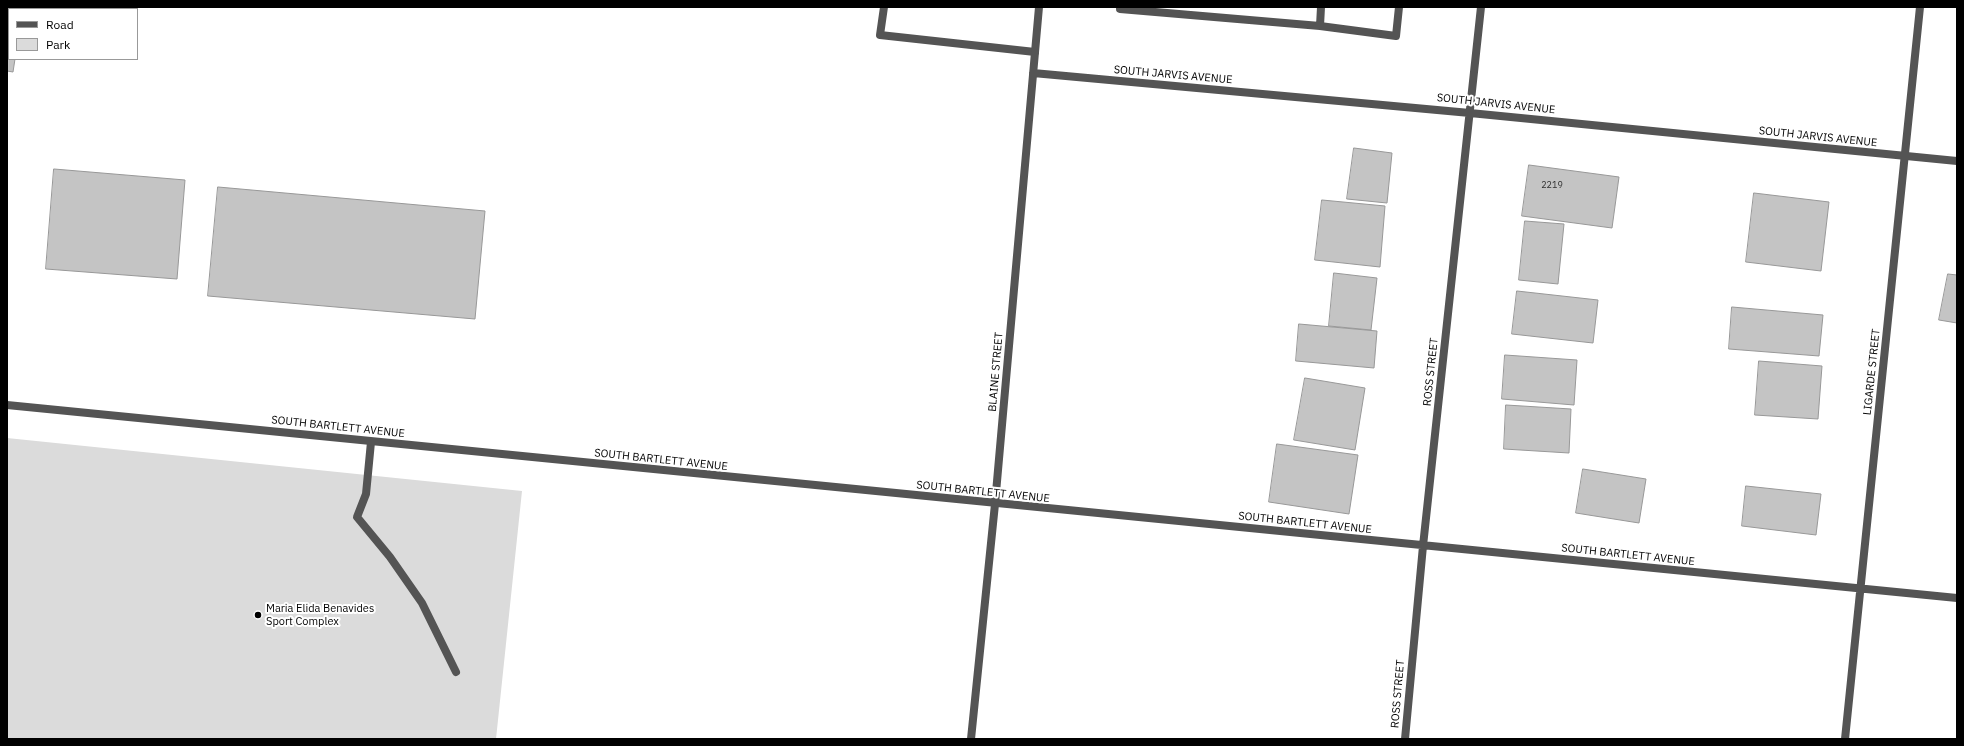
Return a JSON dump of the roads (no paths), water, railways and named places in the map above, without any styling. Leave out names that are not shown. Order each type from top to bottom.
[{"type":"street","points":[[884,7],[880,35],[1035,52]]},
{"type":"street","name":"BLAINE STREET","points":[[971,739],[995,504],[1039,7]]},
{"type":"street","points":[[1120,7],[1120,9],[1320,26],[1396,36],[1399,7]]},
{"type":"street","points":[[1320,7],[1320,26]]},
{"type":"street","name":"ROSS STREET","points":[[1405,739],[1423,546],[1481,7]]},
{"type":"street","name":"LIGARDE STREET","points":[[1846,739],[1920,7]]},
{"type":"street","name":"SOUTH JARVIS AVENUE","points":[[1032,73],[1470,113],[1957,161]]},
{"type":"street","name":"SOUTH BARTLETT AVENUE","points":[[7,405],[995,504],[1957,598]]},
{"type":"street","points":[[371,442],[366,494],[357,517],[390,557],[422,603],[456,672]]},
{"type":"place","name":"Maria Elida Benavides Sport Complex","points":[[258,615]]}]
